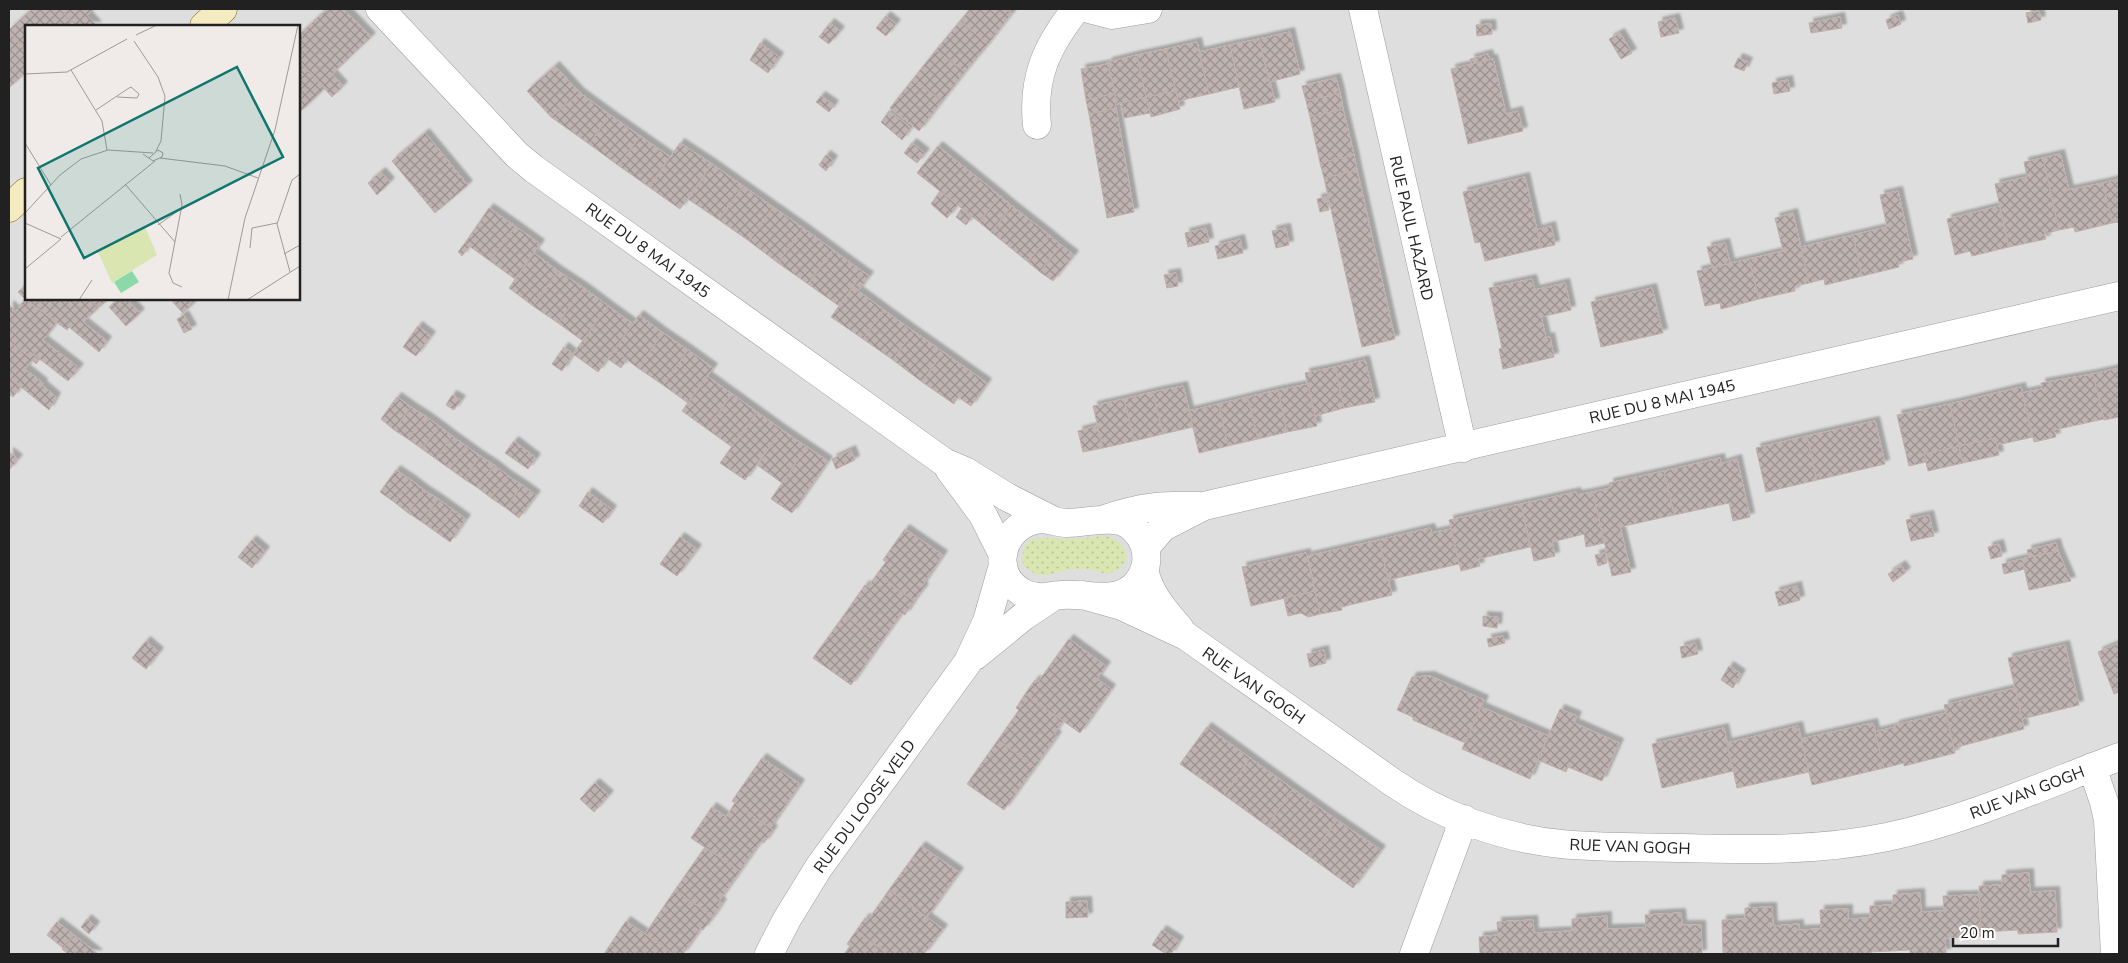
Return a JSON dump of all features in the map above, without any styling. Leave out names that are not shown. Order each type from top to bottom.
[{"type":"main road","points":[[205,25],[223,9]]},
{"type":"main road","points":[[9,208],[25,193]]},
{"type":"street","name":"RUE DU 8 MAI 1945","points":[[380,9],[517,155],[534,169],[944,462],[965,471],[1007,497],[1054,521],[1072,523],[1105,518],[1151,506],[1204,506],[2119,296]]},
{"type":"street","points":[[1037,125],[1035,96],[1040,70],[1055,38],[1076,9]]},
{"type":"street","points":[[1089,9],[1112,15],[1148,9]]},
{"type":"street","name":"RUE PAUL HAZARD","points":[[1363,9],[1462,448]]},
{"type":"street","name":"RUE DU 8 MAI 1945","points":[[944,462],[984,515],[1003,560],[1007,578],[1021,592],[1040,597],[1083,595],[1108,597],[1122,594],[1133,587],[1145,559],[1163,527],[1204,506]]},
{"type":"street","name":"RUE VAN GOGH","points":[[1105,518],[1119,520],[1131,526],[1140,537],[1148,586],[1155,599],[1186,636]]},
{"type":"street","name":"RUE DU LOOSE VELD","points":[[769,954],[787,919],[820,867],[968,662],[987,621],[1008,539],[1016,529],[1034,520],[1054,521]]},
{"type":"street","name":"RUE VAN GOGH","points":[[1083,595],[1122,606],[1186,636],[1407,793],[1439,810],[1503,833],[1562,844],[1727,850],[1790,849],[1853,842],[1918,830],[1972,814],[2119,757]]},
{"type":"street","name":"RUE DU LOOSE VELD","points":[[968,662],[1024,616],[1054,596]]},
{"type":"street","points":[[2092,768],[2102,794],[2108,820],[2115,954]]},
{"type":"street","points":[[1414,954],[1464,820]]},
{"type":"shaded area","points":[[9,9],[2119,9],[2119,954],[9,954]]},
{"type":"green space","points":[[1106,536],[1115,539],[1125,549],[1125,561],[1116,571],[1107,574],[1079,569],[1041,575],[1035,574],[1023,564],[1025,545],[1037,538],[1075,539]]},
{"type":"building","points":[[32,9],[60,9],[72,22],[69,25],[25,25],[25,50],[9,30]]},
{"type":"building","points":[[60,9],[94,9],[87,15],[96,25],[75,25]]},
{"type":"building","points":[[327,9],[344,9],[371,37],[332,74],[343,86],[332,97],[300,62],[300,34]]},
{"type":"building","points":[[970,9],[1006,9],[1012,13],[988,44],[960,21]]},
{"type":"building","points":[[2039,11],[2041,20],[2028,23],[2026,13]]},
{"type":"building","points":[[1898,15],[1901,24],[1889,29],[1886,20]]},
{"type":"building","points":[[886,16],[896,24],[886,36],[876,28]]},
{"type":"building","points":[[1840,17],[1842,28],[1811,33],[1809,23]]},
{"type":"building","points":[[1675,18],[1679,33],[1661,37],[1658,22]]},
{"type":"building","points":[[960,21],[988,44],[965,72],[936,50]]},
{"type":"building","points":[[830,23],[840,31],[829,44],[819,37]]},
{"type":"building","points":[[1491,24],[1492,34],[1477,36],[1476,25]]},
{"type":"building","points":[[9,31],[25,50],[25,73],[9,88]]},
{"type":"building","points":[[1290,32],[1300,74],[1269,82],[1259,39]]},
{"type":"building","points":[[1620,33],[1632,53],[1621,59],[1609,39]]},
{"type":"building","points":[[1259,39],[1275,102],[1244,109],[1230,45]]},
{"type":"building","points":[[1197,42],[1209,94],[1178,101],[1166,49]]},
{"type":"building","points":[[760,43],[779,57],[768,73],[750,60]]},
{"type":"building","points":[[1230,45],[1239,87],[1209,94],[1199,52]]},
{"type":"building","points":[[1166,49],[1176,91],[1146,97],[1137,55]]},
{"type":"building","points":[[936,50],[965,72],[942,101],[913,79]]},
{"type":"building","points":[[1488,54],[1490,60],[1472,64],[1470,59]]},
{"type":"building","points":[[1137,55],[1146,97],[1117,104],[1108,62]]},
{"type":"building","points":[[1738,58],[1748,62],[1744,71],[1734,67]]},
{"type":"building","points":[[1493,59],[1506,114],[1518,111],[1523,131],[1468,144],[1451,69]]},
{"type":"building","points":[[300,62],[325,88],[300,112]]},
{"type":"building","points":[[1108,64],[1115,93],[1086,100],[1081,69]]},
{"type":"building","points":[[555,66],[580,93],[551,117],[527,91]]},
{"type":"building","points":[[1336,78],[1340,93],[1306,101],[1302,86]]},
{"type":"building","points":[[913,79],[942,101],[919,131],[890,108]]},
{"type":"building","points":[[1788,80],[1790,91],[1774,94],[1772,83]]},
{"type":"building","points":[[1176,91],[1180,109],[1151,117],[1146,97]]},
{"type":"building","points":[[580,93],[610,115],[589,144],[551,117]]},
{"type":"building","points":[[1115,93],[1116,108],[1089,114],[1086,100]]},
{"type":"building","points":[[1340,93],[1343,109],[1310,117],[1306,101]]},
{"type":"building","points":[[821,96],[834,105],[829,112],[816,102]]},
{"type":"building","points":[[1146,97],[1150,113],[1124,118],[1121,103]]},
{"type":"building","points":[[1116,108],[1134,212],[1107,218],[1089,114]]},
{"type":"building","points":[[1343,109],[1354,155],[1320,163],[1310,117]]},
{"type":"building","points":[[889,111],[911,128],[902,140],[881,122]]},
{"type":"building","points":[[610,115],[640,136],[619,166],[589,144]]},
{"type":"building","points":[[425,133],[468,185],[435,213],[392,161]]},
{"type":"building","points":[[640,136],[670,157],[649,187],[619,166]]},
{"type":"building","points":[[680,143],[712,164],[680,209],[649,187]]},
{"type":"building","points":[[912,143],[925,153],[917,163],[904,153]]},
{"type":"building","points":[[938,146],[1000,196],[979,222],[917,173]]},
{"type":"building","points":[[2060,154],[2069,190],[2103,183],[2112,223],[2075,232],[2074,227],[2059,230],[2043,158]]},
{"type":"building","points":[[826,155],[833,160],[826,171],[819,165]]},
{"type":"building","points":[[1354,155],[1357,170],[1324,178],[1320,163]]},
{"type":"building","points":[[2043,158],[2059,230],[2044,234],[2046,239],[2009,247],[1995,184],[2027,177],[2024,162]]},
{"type":"building","points":[[712,164],[743,186],[719,220],[688,199]]},
{"type":"building","points":[[1357,170],[1395,339],[1362,347],[1324,178]]},
{"type":"building","points":[[381,172],[390,182],[377,195],[368,183]]},
{"type":"building","points":[[1525,177],[1541,248],[1485,261],[1480,242],[1475,243],[1463,192]]},
{"type":"building","points":[[2119,179],[2119,222],[2112,223],[2103,183]]},
{"type":"building","points":[[743,186],[773,207],[749,241],[719,220]]},
{"type":"building","points":[[940,191],[958,205],[947,218],[931,204]]},
{"type":"building","points":[[1898,191],[1913,259],[1898,262],[1899,267],[1862,276],[1853,235],[1887,227],[1880,195]]},
{"type":"building","points":[[1000,196],[1012,206],[991,232],[979,222]]},
{"type":"building","points":[[1326,197],[1329,210],[1320,212],[1317,199]]},
{"type":"building","points":[[1012,206],[1049,235],[1028,262],[991,232]]},
{"type":"building","points":[[1999,206],[2009,247],[1972,256],[1970,251],[1955,255],[1947,219]]},
{"type":"building","points":[[773,207],[803,228],[778,263],[749,241]]},
{"type":"building","points":[[489,208],[515,226],[490,261],[465,243]]},
{"type":"building","points":[[961,209],[972,217],[966,225],[956,217]]},
{"type":"building","points":[[1793,213],[1809,283],[1795,286],[1795,291],[1759,299],[1749,259],[1783,251],[1775,218]]},
{"type":"building","points":[[515,226],[540,244],[515,279],[490,261]]},
{"type":"building","points":[[1551,226],[1555,245],[1541,248],[1537,230]]},
{"type":"building","points":[[803,228],[833,250],[808,284],[778,263]]},
{"type":"building","points":[[1206,228],[1209,242],[1188,247],[1185,233]]},
{"type":"building","points":[[1286,228],[1289,245],[1276,248],[1272,231]]},
{"type":"building","points":[[1049,235],[1061,245],[1040,272],[1028,262]]},
{"type":"building","points":[[1853,235],[1862,276],[1825,285],[1824,279],[1809,283],[1801,247]]},
{"type":"building","points":[[1240,239],[1243,253],[1218,259],[1215,246]]},
{"type":"building","points":[[465,243],[469,247],[462,256],[458,252]]},
{"type":"building","points":[[1725,243],[1730,263],[1712,267],[1707,247]]},
{"type":"building","points":[[1061,245],[1074,255],[1053,281],[1040,272]]},
{"type":"building","points":[[833,250],[863,272],[839,306],[808,284]]},
{"type":"building","points":[[534,253],[558,271],[533,306],[509,288]]},
{"type":"building","points":[[1749,259],[1759,299],[1721,309],[1720,303],[1705,306],[1697,271]]},
{"type":"building","points":[[558,271],[584,288],[558,323],[533,306]]},
{"type":"building","points":[[863,272],[869,276],[858,291],[853,287]]},
{"type":"building","points":[[1176,273],[1178,286],[1167,288],[1164,275]]},
{"type":"building","points":[[1532,279],[1535,290],[1565,283],[1571,310],[1541,317],[1546,338],[1550,337],[1554,357],[1503,369],[1499,349],[1502,348],[1489,288]]},
{"type":"building","points":[[25,286],[25,299],[18,292]]},
{"type":"building","points":[[853,287],[884,310],[863,339],[831,317]]},
{"type":"building","points":[[584,288],[608,306],[583,341],[558,323]]},
{"type":"building","points":[[1652,288],[1663,333],[1601,347],[1591,302]]},
{"type":"building","points":[[25,299],[57,322],[43,340],[79,368],[68,381],[32,353],[29,357],[9,341],[9,305],[16,311]]},
{"type":"building","points":[[26,300],[91,300],[98,308],[83,322],[107,341],[99,352],[69,327],[67,330]]},
{"type":"building","points":[[91,300],[108,300],[98,308]]},
{"type":"building","points":[[117,300],[128,300],[140,313],[126,326],[109,307]]},
{"type":"building","points":[[171,300],[189,300],[193,304],[183,313]]},
{"type":"building","points":[[608,306],[633,324],[598,372],[573,354]]},
{"type":"building","points":[[884,310],[913,331],[893,360],[863,339]]},
{"type":"building","points":[[184,315],[192,329],[184,333],[177,319]]},
{"type":"building","points":[[639,315],[663,333],[638,368],[614,350]]},
{"type":"building","points":[[418,326],[431,336],[416,356],[403,347]]},
{"type":"building","points":[[913,331],[943,352],[922,382],[893,360]]},
{"type":"building","points":[[663,333],[688,350],[663,385],[638,368]]},
{"type":"building","points":[[9,341],[29,357],[32,353],[40,359],[36,364],[32,360],[25,369],[43,383],[42,385],[56,397],[49,410],[9,377]]},
{"type":"building","points":[[564,347],[573,354],[562,371],[552,364]]},
{"type":"building","points":[[614,350],[627,359],[621,368],[608,359]]},
{"type":"building","points":[[688,350],[713,368],[688,403],[663,385]]},
{"type":"building","points":[[943,352],[987,383],[971,406],[958,397],[954,404],[922,382]]},
{"type":"building","points":[[1365,360],[1375,402],[1344,408],[1335,367]]},
{"type":"building","points":[[1335,367],[1344,408],[1315,416],[1305,373]]},
{"type":"building","points":[[2119,368],[2119,417],[2104,420],[2093,374]]},
{"type":"building","points":[[2093,374],[2104,419],[2054,430],[2056,437],[2034,442],[2022,393],[2042,389],[2041,383]]},
{"type":"building","points":[[707,376],[732,394],[707,429],[682,411]]},
{"type":"building","points":[[9,377],[21,387],[13,397],[9,394]]},
{"type":"building","points":[[1308,384],[1317,426],[1287,432],[1278,390]]},
{"type":"building","points":[[1183,386],[1193,427],[1163,434],[1153,392]]},
{"type":"building","points":[[2021,387],[2033,437],[1997,445],[1995,438],[1959,446],[1950,404]]},
{"type":"building","points":[[1278,390],[1287,432],[1258,439],[1248,397]]},
{"type":"building","points":[[1153,392],[1163,434],[1134,441],[1124,399]]},
{"type":"building","points":[[732,394],[757,412],[732,447],[707,429]]},
{"type":"building","points":[[452,395],[461,400],[454,410],[446,405]]},
{"type":"building","points":[[397,397],[411,407],[394,430],[381,419]]},
{"type":"building","points":[[1248,397],[1258,439],[1228,446],[1219,404]]},
{"type":"building","points":[[1124,399],[1134,441],[1103,448],[1093,406]]},
{"type":"building","points":[[1219,404],[1228,446],[1199,453],[1189,411]]},
{"type":"building","points":[[1950,404],[1959,446],[1924,454],[1926,462],[1909,466],[1897,415]]},
{"type":"building","points":[[411,407],[425,416],[408,439],[394,430]]},
{"type":"building","points":[[757,412],[782,430],[745,480],[720,463]]},
{"type":"building","points":[[425,416],[439,426],[422,449],[408,439]]},
{"type":"building","points":[[1875,421],[1885,464],[1817,480],[1807,436]]},
{"type":"building","points":[[439,426],[452,436],[436,459],[422,449]]},
{"type":"building","points":[[1097,426],[1103,448],[1083,452],[1078,431]]},
{"type":"building","points":[[782,430],[807,447],[782,483],[757,465]]},
{"type":"building","points":[[452,436],[466,446],[450,469],[436,459]]},
{"type":"building","points":[[1807,436],[1817,480],[1766,492],[1756,448]]},
{"type":"building","points":[[1995,438],[1999,455],[1963,463],[1959,446]]},
{"type":"building","points":[[514,441],[536,458],[528,469],[505,453]]},
{"type":"building","points":[[466,446],[480,456],[464,479],[450,469]]},
{"type":"building","points":[[1959,446],[1963,463],[1928,471],[1924,454]]},
{"type":"building","points":[[807,447],[828,461],[792,513],[771,499]]},
{"type":"building","points":[[851,450],[855,460],[836,469],[832,459]]},
{"type":"building","points":[[9,452],[18,459],[9,470]]},
{"type":"building","points":[[480,456],[494,465],[478,488],[464,479]]},
{"type":"building","points":[[1720,458],[1721,464],[1737,459],[1750,517],[1733,521],[1729,503],[1674,515],[1664,471]]},
{"type":"building","points":[[494,465],[508,476],[491,498],[478,488]]},
{"type":"building","points":[[396,470],[411,480],[394,502],[380,492]]},
{"type":"building","points":[[1664,471],[1674,515],[1620,527],[1631,572],[1612,576],[1593,492],[1610,488],[1609,483]]},
{"type":"building","points":[[508,476],[522,485],[506,508],[491,498]]},
{"type":"building","points":[[411,480],[424,490],[408,513],[394,502]]},
{"type":"building","points":[[522,485],[536,495],[519,518],[506,508]]},
{"type":"building","points":[[424,490],[438,499],[422,522],[408,513]]},
{"type":"building","points":[[588,492],[612,510],[603,523],[579,506]]},
{"type":"building","points":[[1576,492],[1577,495],[1593,492],[1604,543],[1586,547],[1584,534],[1552,542],[1555,556],[1534,561],[1521,504]]},
{"type":"building","points":[[438,499],[452,509],[436,532],[422,522]]},
{"type":"building","points":[[1521,504],[1530,547],[1478,559],[1480,566],[1461,571],[1449,520]]},
{"type":"building","points":[[452,509],[466,519],[450,542],[436,532]]},
{"type":"building","points":[[1929,515],[1934,536],[1911,541],[1906,520]]},
{"type":"building","points":[[1430,528],[1432,533],[1451,529],[1459,564],[1388,580],[1379,540]]},
{"type":"building","points":[[905,529],[943,555],[922,586],[924,588],[914,601],[877,574],[886,562],[883,560]]},
{"type":"building","points":[[680,537],[697,549],[677,576],[660,564]]},
{"type":"building","points":[[252,540],[265,551],[252,568],[238,557]]},
{"type":"building","points":[[1379,540],[1392,595],[1341,607],[1342,610],[1320,614],[1308,556]]},
{"type":"building","points":[[2056,543],[2058,551],[2029,557],[2027,550]]},
{"type":"building","points":[[1999,544],[2002,556],[1991,559],[1988,547]]},
{"type":"building","points":[[2058,551],[2071,581],[2029,590],[2022,559]]},
{"type":"building","points":[[1306,553],[1315,591],[1251,606],[1242,567]]},
{"type":"building","points":[[1605,553],[1607,563],[1598,566],[1595,555]]},
{"type":"building","points":[[2022,559],[2025,569],[2004,574],[2002,564]]},
{"type":"building","points":[[1901,565],[1906,572],[1893,582],[1888,574]]},
{"type":"building","points":[[877,574],[914,601],[905,615],[902,613],[881,642],[844,615],[865,585],[868,587]]},
{"type":"building","points":[[1797,586],[1800,600],[1779,606],[1775,592]]},
{"type":"building","points":[[1315,591],[1320,614],[1308,617],[1301,613],[1288,616],[1284,599]]},
{"type":"building","points":[[844,615],[881,642],[851,685],[813,658]]},
{"type":"building","points":[[1483,616],[1498,617],[1497,628],[1483,626]]},
{"type":"building","points":[[1503,636],[1505,643],[1489,647],[1487,639]]},
{"type":"building","points":[[1069,639],[1106,666],[1097,679],[1111,689],[1080,733],[1025,694],[1035,680],[1038,682]]},
{"type":"building","points":[[146,641],[159,652],[146,669],[132,658]]},
{"type":"building","points":[[1695,643],[1698,654],[1682,658],[1680,647]]},
{"type":"building","points":[[2119,643],[2119,692],[2114,694],[2098,652]]},
{"type":"building","points":[[2065,645],[2079,705],[2022,719],[2008,658]]},
{"type":"building","points":[[1324,650],[1326,663],[1310,667],[1307,654]]},
{"type":"building","points":[[1729,666],[1741,674],[1733,688],[1721,680]]},
{"type":"building","points":[[1430,676],[1484,700],[1465,743],[1413,720],[1413,717],[1397,710],[1412,677]]},
{"type":"building","points":[[2015,688],[2024,729],[1954,748],[1944,705]]},
{"type":"building","points":[[1025,694],[1063,721],[1054,734],[1057,736],[1035,767],[998,740],[1019,710],[1016,708]]},
{"type":"building","points":[[1481,707],[1548,736],[1530,779],[1462,749]]},
{"type":"building","points":[[1560,709],[1577,716],[1574,723],[1619,743],[1602,781],[1568,767],[1566,772],[1538,760]]},
{"type":"building","points":[[1946,713],[1955,753],[1904,766],[1904,763],[1884,768],[1875,732],[1895,727],[1895,725]]},
{"type":"building","points":[[1873,723],[1884,768],[1812,785],[1801,739]]},
{"type":"building","points":[[1798,726],[1809,772],[1737,788],[1727,743]]},
{"type":"building","points":[[1207,727],[1250,758],[1224,795],[1180,764]]},
{"type":"building","points":[[1724,728],[1733,771],[1662,788],[1652,744]]},
{"type":"building","points":[[998,740],[1035,767],[1004,810],[967,784]]},
{"type":"building","points":[[762,758],[800,784],[770,828],[732,801]]},
{"type":"building","points":[[1250,758],[1293,789],[1267,826],[1224,795]]},
{"type":"building","points":[[595,783],[609,795],[594,812],[580,799]]},
{"type":"building","points":[[1293,789],[1337,820],[1310,857],[1267,826]]},
{"type":"building","points":[[735,803],[773,830],[764,843],[761,841],[740,871],[691,838],[712,807],[726,817]]},
{"type":"building","points":[[1337,820],[1381,850],[1353,888],[1310,857]]},
{"type":"building","points":[[921,846],[959,872],[927,917],[889,890]]},
{"type":"building","points":[[705,847],[740,871],[719,901],[722,903],[713,917],[675,890]]},
{"type":"building","points":[[2029,873],[2030,892],[2055,891],[2057,932],[2018,934],[2018,930],[1981,932],[1979,886],[2002,885],[2002,875]]},
{"type":"building","points":[[675,890],[713,917],[703,930],[701,928],[683,954],[674,954],[645,934]]},
{"type":"building","points":[[889,890],[943,929],[924,954],[888,954],[856,931],[865,918],[868,920]]},
{"type":"building","points":[[1920,893],[1921,912],[1944,911],[1943,896],[1979,895],[1981,936],[1945,938],[1946,953],[1910,954],[1910,950],[1871,952],[1872,954],[1723,954],[1722,920],[1745,919],[1745,908],[1772,907],[1773,926],[1799,924],[1799,930],[1821,929],[1820,910],[1848,909],[1848,919],[1870,918],[1870,906],[1893,905],[1893,895]]},
{"type":"building","points":[[1087,901],[1088,917],[1066,918],[1066,902]]},
{"type":"building","points":[[1681,913],[1682,925],[1701,925],[1702,954],[1480,954],[1479,937],[1498,935],[1497,922],[1533,920],[1534,933],[1572,931],[1572,919],[1607,916],[1607,929],[1646,928],[1645,915]]},
{"type":"building","points":[[87,919],[95,926],[89,934],[81,927]]},
{"type":"building","points":[[626,921],[645,934],[674,954],[604,954]]},
{"type":"building","points":[[57,922],[74,935],[63,948],[47,935]]},
{"type":"building","points":[[1162,930],[1179,941],[1171,954],[1166,954],[1152,945]]},
{"type":"building","points":[[856,931],[888,954],[844,954],[850,946],[847,944]]},
{"type":"building","points":[[74,935],[98,954],[68,954],[62,949]]}]
